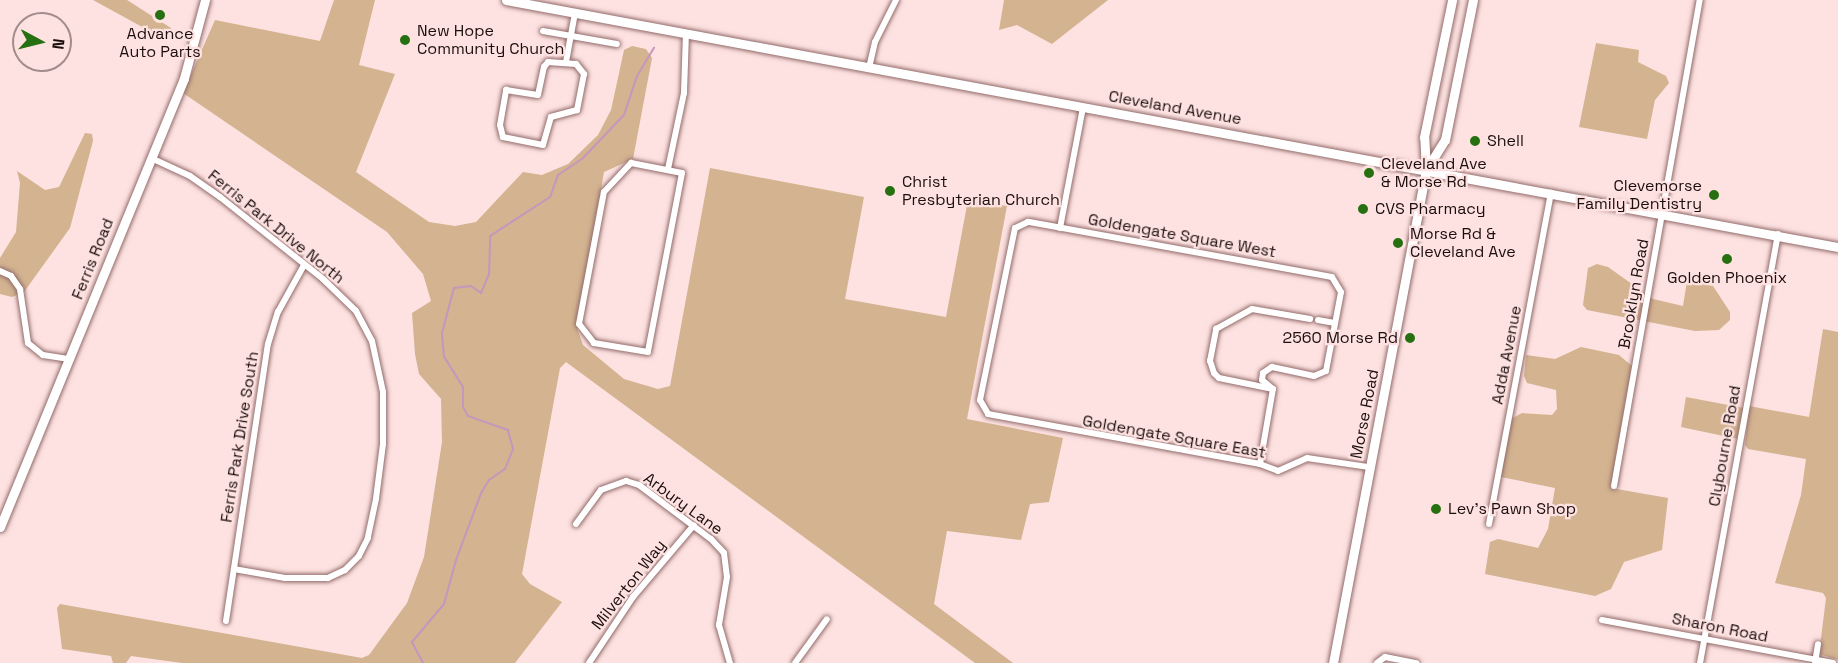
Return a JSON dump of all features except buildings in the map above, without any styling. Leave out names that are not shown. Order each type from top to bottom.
[{"type":"main road","name":"Ferris Road","points":[[0,527],[190,59],[205,0]]},
{"type":"main road","name":"Cleveland Avenue","points":[[506,0],[1778,234],[1838,247]]},
{"type":"main road","name":"Morse Road","points":[[1333,663],[1426,170],[1424,137],[1452,0]]},
{"type":"main road","name":"Morse Road","points":[[1426,170],[1445,140],[1473,0]]},
{"type":"street","points":[[869,68],[875,42],[896,0]]},
{"type":"street","name":"Brooklyn Road","points":[[1614,486],[1700,0]]},
{"type":"street","points":[[566,62],[575,13]]},
{"type":"street","points":[[543,31],[571,34],[617,44]]},
{"type":"street","points":[[668,169],[686,84],[686,34]]},
{"type":"street","points":[[548,62],[566,62],[576,64],[584,74],[576,110],[551,117],[543,145],[503,138],[500,125],[506,90],[538,95],[544,66],[548,62]]},
{"type":"street","points":[[1060,228],[1083,107]]},
{"type":"street","name":"Ferris Park Drive North","points":[[151,158],[190,176],[304,265],[356,311],[372,341],[383,392],[383,444],[368,538],[345,570],[328,578],[285,578],[234,568]]},
{"type":"street","points":[[631,163],[668,169],[682,173],[648,352],[589,339],[579,324],[604,192],[631,163]]},
{"type":"street","name":"Adda Avenue","points":[[1489,524],[1551,192]]},
{"type":"street","name":"Goldengate Square West","points":[[980,400],[1012,234],[1020,223],[1028,222],[1332,277],[1341,292],[1335,323]]},
{"type":"street","name":"Clybourne Road","points":[[1700,663],[1778,234]]},
{"type":"street","name":"Ferris Park Drive South","points":[[226,621],[268,344],[278,312],[304,265]]},
{"type":"street","points":[[0,271],[11,276],[20,289],[28,343],[43,355],[68,359]]},
{"type":"street","points":[[1273,390],[1219,378],[1214,373],[1210,361],[1216,329],[1252,309],[1310,318]]},
{"type":"street","points":[[1273,390],[1262,380],[1268,368],[1314,376],[1323,374],[1335,323],[1318,320]]},
{"type":"street","points":[[1260,464],[1273,390]]},
{"type":"street","name":"Goldengate Square East","points":[[980,400],[988,414],[995,418],[1260,464],[1278,471],[1306,458],[1369,467]]},
{"type":"street","name":"Arbury Lane","points":[[576,524],[602,490],[619,482],[639,485],[694,525],[724,553],[727,577],[719,625],[730,663]]},
{"type":"street","name":"Milverton Way","points":[[589,663],[633,597],[694,525]]},
{"type":"street","points":[[795,663],[827,619]]},
{"type":"street","name":"Sharon Road","points":[[1602,620],[1816,662],[1833,663]]},
{"type":"street","points":[[1816,662],[1818,644]]},
{"type":"street","points":[[1377,663],[1385,657],[1416,663]]},
{"type":"shaded area","points":[[93,0],[127,0],[171,28],[173,37],[166,40]]},
{"type":"shaded area","points":[[334,0],[375,0],[359,65],[395,74],[356,172],[429,222],[455,226],[476,222],[523,172],[542,175],[568,164],[598,135],[611,110],[624,50],[632,46],[646,49],[652,58],[633,159],[604,172],[577,328],[583,345],[624,379],[658,389],[670,386],[710,168],[864,197],[845,299],[946,317],[968,200],[1007,206],[967,419],[1063,438],[1049,502],[1030,504],[1021,540],[947,531],[934,604],[1013,663],[975,663],[566,362],[560,368],[522,574],[530,584],[562,602],[515,663],[182,663],[131,656],[126,663],[113,663],[111,656],[62,649],[57,608],[60,604],[362,658],[369,655],[407,603],[424,557],[442,442],[441,399],[419,374],[415,354],[412,313],[431,301],[423,274],[387,232],[183,93],[215,20],[320,41]]},
{"type":"shaded area","points":[[1004,0],[1108,0],[1052,44],[1017,25],[999,30]]},
{"type":"shaded area","points":[[1596,43],[1639,50],[1638,62],[1666,76],[1669,83],[1655,100],[1647,139],[1579,127]]},
{"type":"shaded area","points":[[85,133],[92,134],[93,141],[70,228],[24,292],[12,297],[0,294],[0,258],[16,232],[20,183],[17,171],[45,190],[59,187]]},
{"type":"shaded area","points":[[1597,264],[1608,267],[1653,299],[1683,306],[1687,281],[1713,286],[1730,312],[1730,320],[1719,330],[1695,331],[1587,310],[1583,305],[1588,268]]},
{"type":"shaded area","points":[[1823,329],[1838,332],[1838,660],[1819,654],[1826,598],[1823,593],[1775,583],[1801,495],[1806,459],[1748,449],[1745,445],[1749,406],[1809,417]]},
{"type":"shaded area","points":[[1581,347],[1619,355],[1632,366],[1611,488],[1668,498],[1662,550],[1624,562],[1611,589],[1595,596],[1485,574],[1490,542],[1498,539],[1538,548],[1548,529],[1555,488],[1501,477],[1511,419],[1522,413],[1552,415],[1557,409],[1556,390],[1527,383],[1524,376],[1526,355],[1555,359]]},
{"type":"shaded area","points":[[1686,397],[1744,408],[1738,439],[1681,427]]},
{"type":"waterway","points":[[423,663],[412,642],[444,604],[456,560],[481,493],[489,480],[505,469],[513,449],[508,430],[468,416],[463,407],[463,387],[444,357],[442,333],[454,288],[471,286],[481,293],[489,274],[490,236],[550,197],[558,175],[583,158],[624,115],[637,76],[654,48]]},
{"type":"place","name":"Advance Auto Parts","points":[[160,15]]},
{"type":"place","name":"New Hope Community Church","points":[[405,40]]},
{"type":"place","name":"Shell","points":[[1475,141]]},
{"type":"place","name":"Cleveland Ave & Morse Rd","points":[[1369,173]]},
{"type":"place","name":"Christ Presbyterian Church","points":[[890,191]]},
{"type":"place","name":"Clevemorse Family Dentistry","points":[[1714,195]]},
{"type":"place","name":"CVS Pharmacy","points":[[1363,209]]},
{"type":"place","name":"Morse Rd & Cleveland Ave","points":[[1398,243]]},
{"type":"place","name":"Golden Phoenix","points":[[1727,259]]},
{"type":"place","name":"2560 Morse Rd","points":[[1410,338]]},
{"type":"place","name":"Lev's Pawn Shop","points":[[1436,509]]}]
